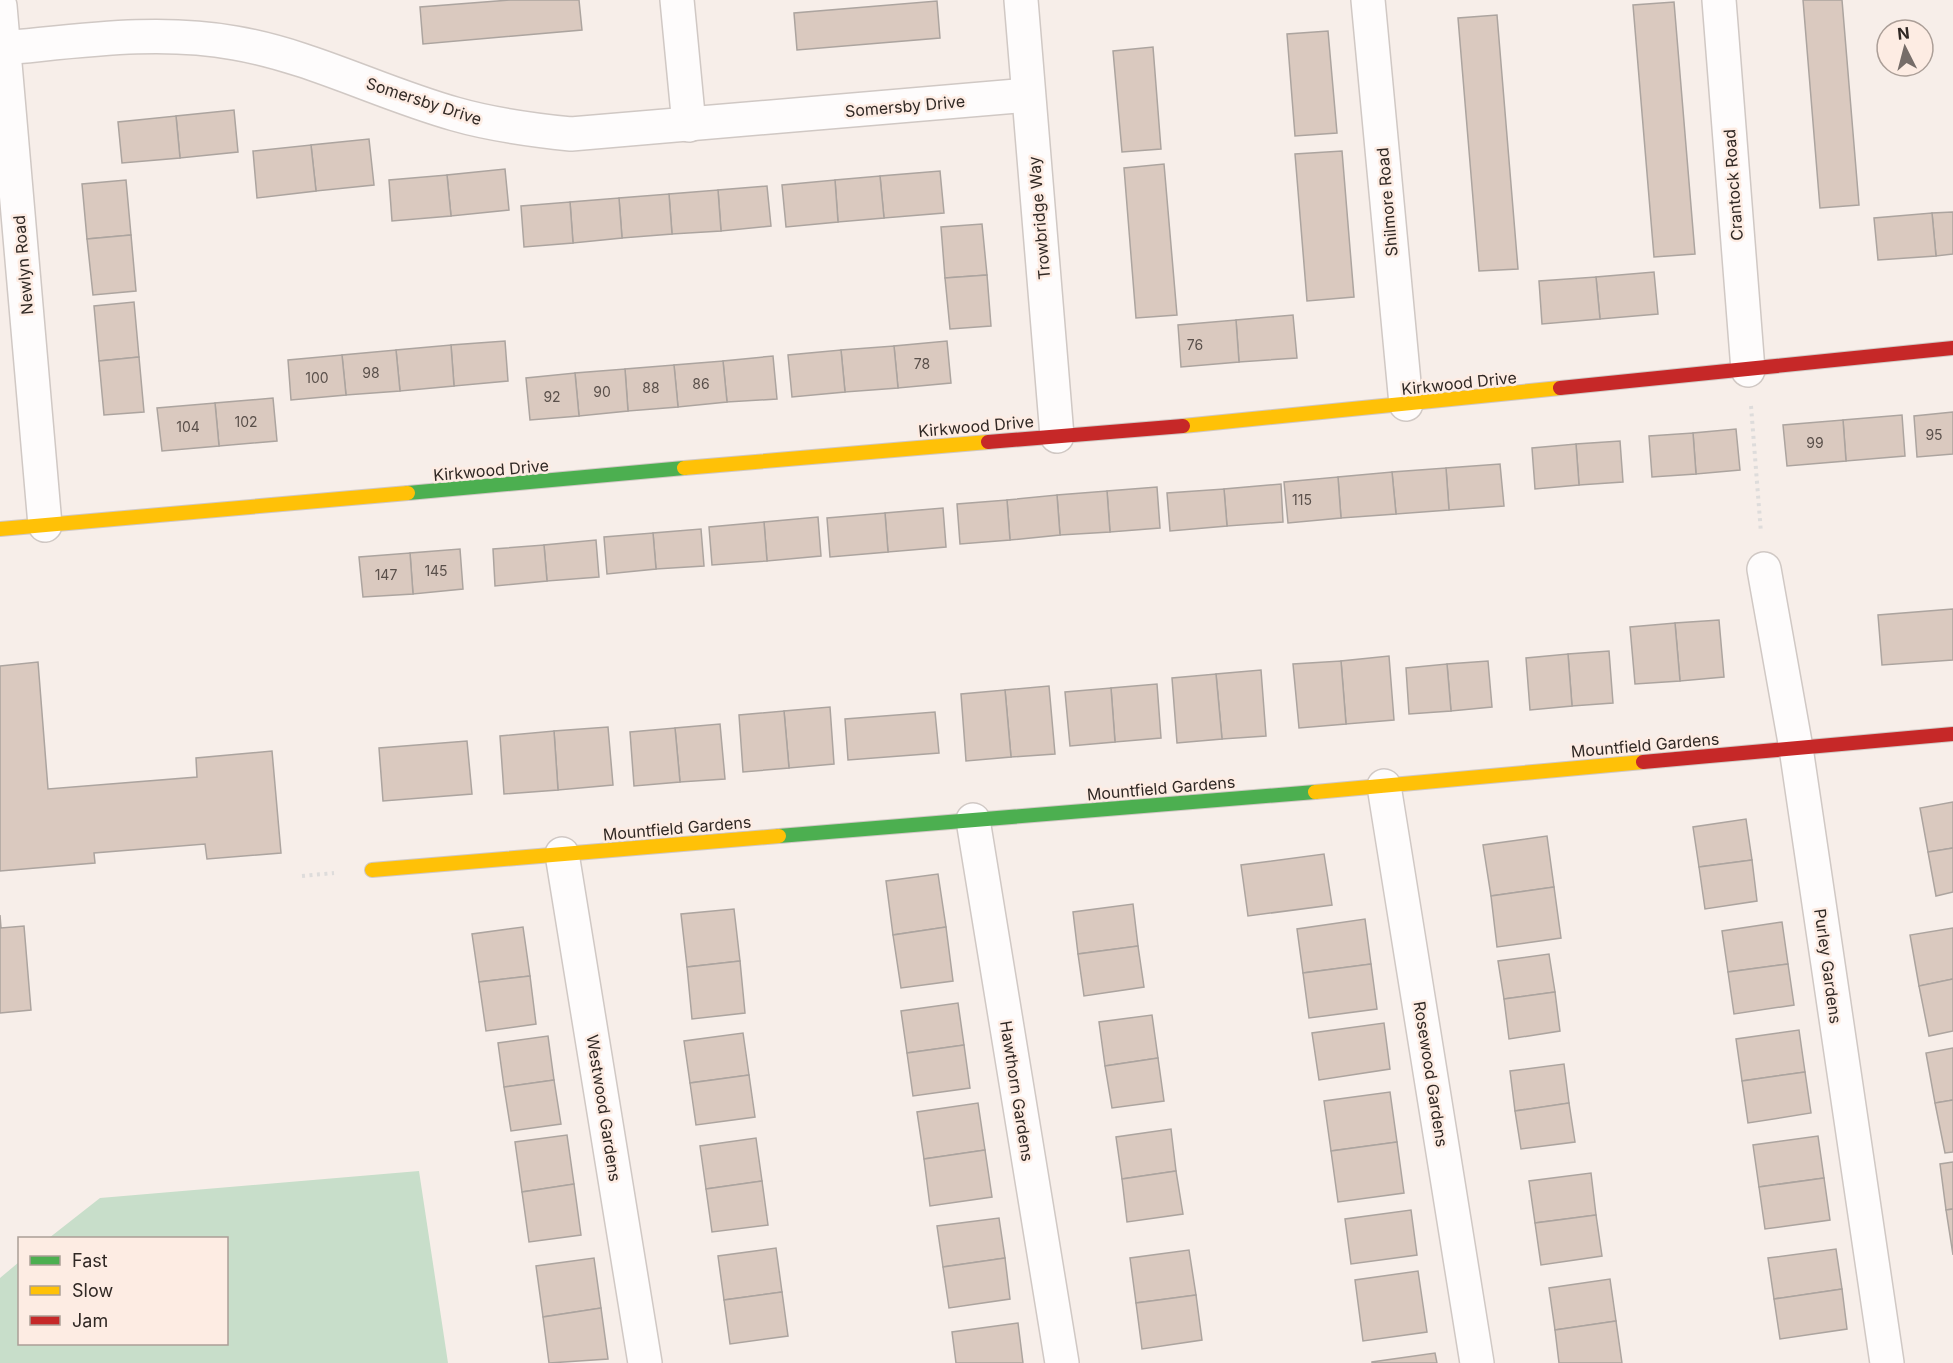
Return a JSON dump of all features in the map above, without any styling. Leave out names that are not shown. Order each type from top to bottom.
[{"type":"street","points":[[677,0],[689,125]]},
{"type":"street","name":"Trowbridge Way","points":[[1020,0],[1057,436]]},
{"type":"street","name":"Shilmore Road","points":[[1368,0],[1406,405]]},
{"type":"street","name":"Crantock Road","points":[[1719,0],[1748,370]]},
{"type":"street","name":"Newlyn Road","points":[[0,6],[45,525]]},
{"type":"street","name":"Somersby Drive","points":[[4,48],[128,36],[233,42],[292,56],[454,114],[520,129],[571,134],[1028,95]]},
{"type":"street","name":"Kirkwood Drive","points":[[0,529],[1406,405],[1953,348]]},
{"type":"street","name":"Purley Gardens","points":[[1764,569],[1796,748],[1887,1363]]},
{"type":"street","name":"Mountfield Gardens","points":[[372,870],[1384,786],[1953,734]]},
{"type":"street","name":"Rosewood Gardens","points":[[1384,786],[1477,1363]]},
{"type":"street","name":"Hawthorn Gardens","points":[[973,820],[1062,1363]]},
{"type":"street","name":"Westwood Gardens","points":[[562,854],[645,1363]]},
{"type":"path","points":[[1754,449],[1764,569]]},
{"type":"green space","points":[[419,1171],[448,1363],[0,1363],[0,1278],[18,1263],[18,1345],[228,1345],[228,1237],[50,1237],[100,1198]]},
{"type":"building","points":[[510,0],[579,0],[582,30],[423,44],[420,7]]},
{"type":"building","points":[[1803,0],[1842,0],[1859,205],[1820,208]]},
{"type":"building","points":[[937,1],[940,38],[797,50],[794,13]]},
{"type":"building","points":[[1674,2],[1695,254],[1654,257],[1633,5]]},
{"type":"building","points":[[1497,15],[1518,269],[1479,271],[1458,18]]},
{"type":"building","points":[[1328,31],[1337,133],[1295,136],[1287,34]]},
{"type":"building","points":[[1153,47],[1161,149],[1122,152],[1113,51]]},
{"type":"building","points":[[234,110],[238,152],[180,158],[176,116]]},
{"type":"building","points":[[176,116],[180,158],[122,163],[118,122]]},
{"type":"building","points":[[369,139],[374,185],[316,191],[311,145]]},
{"type":"building","points":[[311,145],[316,191],[257,198],[253,151]]},
{"type":"building","points":[[1342,151],[1354,297],[1307,301],[1295,154]]},
{"type":"building","points":[[1164,164],[1177,315],[1136,318],[1124,168]]},
{"type":"building","points":[[505,169],[509,210],[451,216],[447,175]]},
{"type":"building","points":[[940,171],[944,213],[884,218],[880,176]]},
{"type":"building","points":[[447,175],[451,216],[392,221],[389,180]]},
{"type":"building","points":[[880,176],[884,218],[838,222],[835,180]]},
{"type":"building","points":[[126,180],[131,235],[87,239],[82,184]]},
{"type":"building","points":[[835,180],[838,222],[786,227],[782,185]]},
{"type":"building","points":[[767,186],[771,226],[721,231],[718,190]]},
{"type":"building","points":[[718,190],[721,231],[672,234],[669,194]]},
{"type":"building","points":[[669,194],[672,234],[622,238],[619,198]]},
{"type":"building","points":[[619,198],[622,238],[573,243],[570,202]]},
{"type":"building","points":[[570,202],[573,243],[524,247],[521,206]]},
{"type":"building","points":[[1953,212],[1953,254],[1936,256],[1932,213]]},
{"type":"building","points":[[1932,213],[1936,256],[1878,260],[1874,218]]},
{"type":"building","points":[[982,224],[987,275],[945,278],[941,227]]},
{"type":"building","points":[[131,235],[136,291],[93,295],[87,239]]},
{"type":"building","points":[[1654,272],[1658,314],[1600,319],[1596,277]]},
{"type":"building","points":[[987,275],[991,326],[950,329],[945,278]]},
{"type":"building","points":[[1596,277],[1600,319],[1542,324],[1539,281]]},
{"type":"building","points":[[134,302],[139,357],[99,361],[94,306]]},
{"type":"building","points":[[1293,315],[1297,358],[1239,362],[1236,320]]},
{"type":"building","points":[[1236,320],[1239,362],[1181,367],[1178,325]]},
{"type":"building","points":[[505,341],[508,381],[454,386],[451,345]]},
{"type":"building","points":[[947,341],[951,383],[898,388],[894,346]]},
{"type":"building","points":[[451,345],[454,386],[400,391],[396,350]]},
{"type":"building","points":[[894,346],[898,388],[845,392],[841,350]]},
{"type":"building","points":[[396,350],[400,391],[346,395],[342,355]]},
{"type":"building","points":[[841,350],[845,392],[792,397],[788,355]]},
{"type":"building","points":[[342,355],[346,395],[291,400],[288,360]]},
{"type":"building","points":[[773,356],[777,399],[727,402],[723,361]]},
{"type":"building","points":[[139,357],[144,412],[104,415],[99,361]]},
{"type":"building","points":[[723,361],[727,402],[678,407],[674,365]]},
{"type":"building","points":[[674,365],[678,407],[628,411],[625,369]]},
{"type":"building","points":[[625,369],[628,411],[579,416],[575,373]]},
{"type":"building","points":[[575,373],[579,416],[530,420],[526,378]]},
{"type":"building","points":[[273,398],[277,441],[219,446],[215,403]]},
{"type":"building","points":[[215,403],[219,446],[162,451],[157,408]]},
{"type":"building","points":[[1953,412],[1953,454],[1917,457],[1914,416]]},
{"type":"building","points":[[1902,415],[1905,456],[1846,461],[1843,420]]},
{"type":"building","points":[[1843,420],[1846,461],[1787,466],[1783,425]]},
{"type":"building","points":[[1736,429],[1740,470],[1696,474],[1693,433]]},
{"type":"building","points":[[1693,433],[1696,474],[1652,477],[1649,436]]},
{"type":"building","points":[[1620,441],[1623,482],[1579,485],[1576,444]]},
{"type":"building","points":[[1576,444],[1579,485],[1535,489],[1532,448]]},
{"type":"building","points":[[1500,464],[1504,506],[1449,510],[1446,468]]},
{"type":"building","points":[[1446,468],[1449,510],[1396,514],[1392,472]]},
{"type":"building","points":[[1392,472],[1396,514],[1341,518],[1338,477]]},
{"type":"building","points":[[1338,477],[1341,518],[1288,523],[1284,482]]},
{"type":"building","points":[[1281,484],[1283,522],[1227,526],[1224,489]]},
{"type":"building","points":[[1157,487],[1160,528],[1110,532],[1107,491]]},
{"type":"building","points":[[1224,489],[1227,526],[1170,531],[1167,493]]},
{"type":"building","points":[[1107,491],[1110,532],[1060,535],[1057,495]]},
{"type":"building","points":[[1057,495],[1060,535],[1010,540],[1007,500]]},
{"type":"building","points":[[1007,500],[1010,540],[960,544],[957,504]]},
{"type":"building","points":[[943,508],[946,547],[888,552],[885,513]]},
{"type":"building","points":[[885,513],[888,552],[830,557],[827,518]]},
{"type":"building","points":[[818,517],[821,556],[767,561],[764,522]]},
{"type":"building","points":[[764,522],[767,561],[712,565],[709,527]]},
{"type":"building","points":[[701,529],[704,566],[656,569],[653,533]]},
{"type":"building","points":[[653,533],[656,569],[607,574],[604,537]]},
{"type":"building","points":[[596,540],[599,577],[547,581],[544,545]]},
{"type":"building","points":[[544,545],[547,581],[495,586],[493,549]]},
{"type":"building","points":[[460,549],[463,589],[413,594],[410,553]]},
{"type":"building","points":[[410,553],[413,594],[363,597],[359,557]]},
{"type":"building","points":[[1953,609],[1953,660],[1882,665],[1878,615]]},
{"type":"building","points":[[1719,620],[1724,677],[1680,681],[1675,623]]},
{"type":"building","points":[[1675,623],[1680,681],[1635,684],[1630,627]]},
{"type":"building","points":[[1609,651],[1613,703],[1572,706],[1568,654]]},
{"type":"building","points":[[1568,654],[1572,706],[1530,710],[1526,658]]},
{"type":"building","points":[[1389,656],[1394,720],[1346,724],[1341,661]]},
{"type":"building","points":[[1341,661],[1346,724],[1299,728],[1293,664]]},
{"type":"building","points":[[1488,661],[1492,707],[1451,711],[1447,664]]},
{"type":"building","points":[[38,662],[48,789],[197,777],[196,758],[272,751],[281,853],[207,859],[205,844],[94,853],[95,863],[0,871],[0,666]]},
{"type":"building","points":[[1447,664],[1451,711],[1409,714],[1406,668]]},
{"type":"building","points":[[1261,670],[1266,736],[1222,739],[1216,674]]},
{"type":"building","points":[[1216,674],[1222,739],[1177,743],[1172,678]]},
{"type":"building","points":[[1157,684],[1161,738],[1115,742],[1111,688]]},
{"type":"building","points":[[1049,686],[1055,754],[1011,757],[1005,690]]},
{"type":"building","points":[[1111,688],[1115,742],[1070,746],[1065,692]]},
{"type":"building","points":[[1005,690],[1011,757],[966,761],[961,694]]},
{"type":"building","points":[[830,707],[834,764],[789,768],[784,711]]},
{"type":"building","points":[[784,711],[789,768],[743,772],[739,715]]},
{"type":"building","points":[[935,712],[939,753],[848,760],[845,719]]},
{"type":"building","points":[[720,724],[725,779],[680,782],[675,728]]},
{"type":"building","points":[[608,727],[613,785],[558,790],[554,731]]},
{"type":"building","points":[[675,728],[680,782],[634,786],[630,732]]},
{"type":"building","points":[[554,731],[558,790],[504,794],[500,736]]},
{"type":"building","points":[[467,741],[472,794],[383,801],[379,748]]},
{"type":"building","points":[[1953,802],[1953,848],[1928,852],[1920,808]]},
{"type":"building","points":[[1746,819],[1752,860],[1699,867],[1693,827]]},
{"type":"building","points":[[1547,836],[1554,887],[1491,896],[1483,845]]},
{"type":"building","points":[[1953,848],[1953,892],[1936,896],[1928,852]]},
{"type":"building","points":[[1324,854],[1332,905],[1248,916],[1241,865]]},
{"type":"building","points":[[1752,860],[1757,901],[1705,909],[1699,867]]},
{"type":"building","points":[[938,874],[946,927],[893,935],[886,881]]},
{"type":"building","points":[[1554,887],[1561,938],[1497,947],[1491,896]]},
{"type":"building","points":[[1133,904],[1138,946],[1078,954],[1073,912]]},
{"type":"building","points":[[734,909],[740,961],[687,967],[681,914]]},
{"type":"building","points":[[0,915],[1,928],[24,926],[31,1010],[0,1013]]},
{"type":"building","points":[[1365,919],[1371,964],[1303,973],[1297,929]]},
{"type":"building","points":[[1782,922],[1788,964],[1728,972],[1722,931]]},
{"type":"building","points":[[523,927],[530,976],[479,982],[472,934]]},
{"type":"building","points":[[946,927],[953,981],[901,988],[893,935]]},
{"type":"building","points":[[1953,928],[1953,979],[1919,986],[1910,935]]},
{"type":"building","points":[[1138,946],[1144,987],[1084,996],[1078,954]]},
{"type":"building","points":[[1549,954],[1555,992],[1504,999],[1498,961]]},
{"type":"building","points":[[740,961],[745,1013],[692,1019],[687,967]]},
{"type":"building","points":[[1371,964],[1377,1009],[1309,1018],[1303,973]]},
{"type":"building","points":[[1788,964],[1794,1005],[1734,1014],[1728,972]]},
{"type":"building","points":[[530,976],[536,1024],[486,1031],[479,982]]},
{"type":"building","points":[[1953,979],[1953,1031],[1929,1036],[1919,986]]},
{"type":"building","points":[[1555,992],[1560,1031],[1509,1039],[1504,999]]},
{"type":"building","points":[[958,1003],[964,1045],[907,1053],[901,1011]]},
{"type":"building","points":[[1152,1015],[1158,1058],[1105,1066],[1099,1022]]},
{"type":"building","points":[[1384,1023],[1390,1069],[1319,1080],[1312,1033]]},
{"type":"building","points":[[1799,1030],[1805,1072],[1742,1081],[1736,1039]]},
{"type":"building","points":[[743,1033],[749,1075],[690,1083],[684,1041]]},
{"type":"building","points":[[548,1036],[554,1080],[504,1087],[498,1043]]},
{"type":"building","points":[[964,1045],[970,1088],[913,1096],[907,1053]]},
{"type":"building","points":[[1953,1048],[1953,1100],[1935,1103],[1926,1053]]},
{"type":"building","points":[[1158,1058],[1164,1101],[1112,1108],[1105,1066]]},
{"type":"building","points":[[1564,1064],[1569,1103],[1515,1111],[1510,1071]]},
{"type":"building","points":[[1805,1072],[1811,1113],[1748,1123],[1742,1081]]},
{"type":"building","points":[[749,1075],[755,1117],[696,1125],[690,1083]]},
{"type":"building","points":[[554,1080],[561,1124],[511,1131],[504,1087]]},
{"type":"building","points":[[1390,1092],[1397,1142],[1331,1151],[1324,1101]]},
{"type":"building","points":[[1953,1100],[1953,1152],[1945,1153],[1935,1103]]},
{"type":"building","points":[[978,1103],[985,1150],[924,1159],[917,1112]]},
{"type":"building","points":[[1569,1103],[1575,1142],[1521,1149],[1515,1111]]},
{"type":"building","points":[[1171,1129],[1176,1171],[1122,1179],[1116,1137]]},
{"type":"building","points":[[567,1135],[574,1184],[522,1192],[515,1142]]},
{"type":"building","points":[[1818,1136],[1824,1178],[1759,1187],[1753,1145]]},
{"type":"building","points":[[756,1138],[762,1181],[706,1189],[700,1146]]},
{"type":"building","points":[[1397,1142],[1404,1193],[1338,1202],[1331,1151]]},
{"type":"building","points":[[985,1150],[992,1197],[930,1206],[924,1159]]},
{"type":"building","points":[[1953,1162],[1953,1209],[1946,1210],[1940,1164]]},
{"type":"building","points":[[1176,1171],[1183,1214],[1127,1222],[1122,1179]]},
{"type":"building","points":[[1591,1173],[1596,1215],[1535,1223],[1529,1181]]},
{"type":"building","points":[[1824,1178],[1830,1220],[1765,1229],[1759,1187]]},
{"type":"building","points":[[762,1181],[768,1225],[712,1232],[706,1189]]},
{"type":"building","points":[[574,1184],[581,1235],[529,1242],[522,1192]]},
{"type":"building","points":[[1953,1209],[1953,1255],[1946,1210]]},
{"type":"building","points":[[1411,1210],[1417,1255],[1351,1264],[1345,1219]]},
{"type":"building","points":[[1596,1215],[1602,1256],[1541,1265],[1535,1223]]},
{"type":"building","points":[[999,1218],[1005,1258],[943,1267],[937,1226]]},
{"type":"building","points":[[776,1248],[782,1292],[724,1300],[718,1256]]},
{"type":"building","points":[[1836,1249],[1842,1289],[1774,1299],[1768,1258]]},
{"type":"building","points":[[1189,1250],[1196,1295],[1136,1303],[1130,1258]]},
{"type":"building","points":[[594,1258],[601,1308],[543,1317],[536,1266]]},
{"type":"building","points":[[1005,1258],[1010,1299],[949,1308],[943,1267]]},
{"type":"building","points":[[1418,1271],[1427,1332],[1363,1341],[1355,1280]]},
{"type":"building","points":[[1610,1279],[1616,1321],[1555,1330],[1549,1288]]},
{"type":"building","points":[[1842,1289],[1847,1329],[1780,1339],[1774,1299]]},
{"type":"building","points":[[782,1292],[788,1336],[730,1344],[724,1300]]},
{"type":"building","points":[[1196,1295],[1202,1340],[1142,1349],[1136,1303]]},
{"type":"building","points":[[601,1308],[608,1359],[549,1363],[543,1317]]},
{"type":"building","points":[[1616,1321],[1622,1363],[1559,1363],[1555,1330]]},
{"type":"building","points":[[1018,1323],[1023,1363],[956,1363],[952,1332]]},
{"type":"building","points":[[1435,1353],[1437,1363],[1372,1363],[1372,1362]]},
{"type":"traffic: fast","points":[[408,493],[684,468]]},
{"type":"traffic: fast","points":[[779,836],[1315,792]]},
{"type":"traffic: slow","points":[[1183,426],[1560,388]]},
{"type":"traffic: slow","points":[[684,468],[988,442]]},
{"type":"traffic: slow","points":[[0,529],[408,493]]},
{"type":"traffic: slow","points":[[1315,792],[1643,762]]},
{"type":"traffic: slow","points":[[372,870],[779,836]]},
{"type":"traffic: jam","points":[[1560,388],[1953,348]]},
{"type":"traffic: jam","points":[[988,442],[1183,426]]},
{"type":"traffic: jam","points":[[1643,762],[1953,734]]}]
